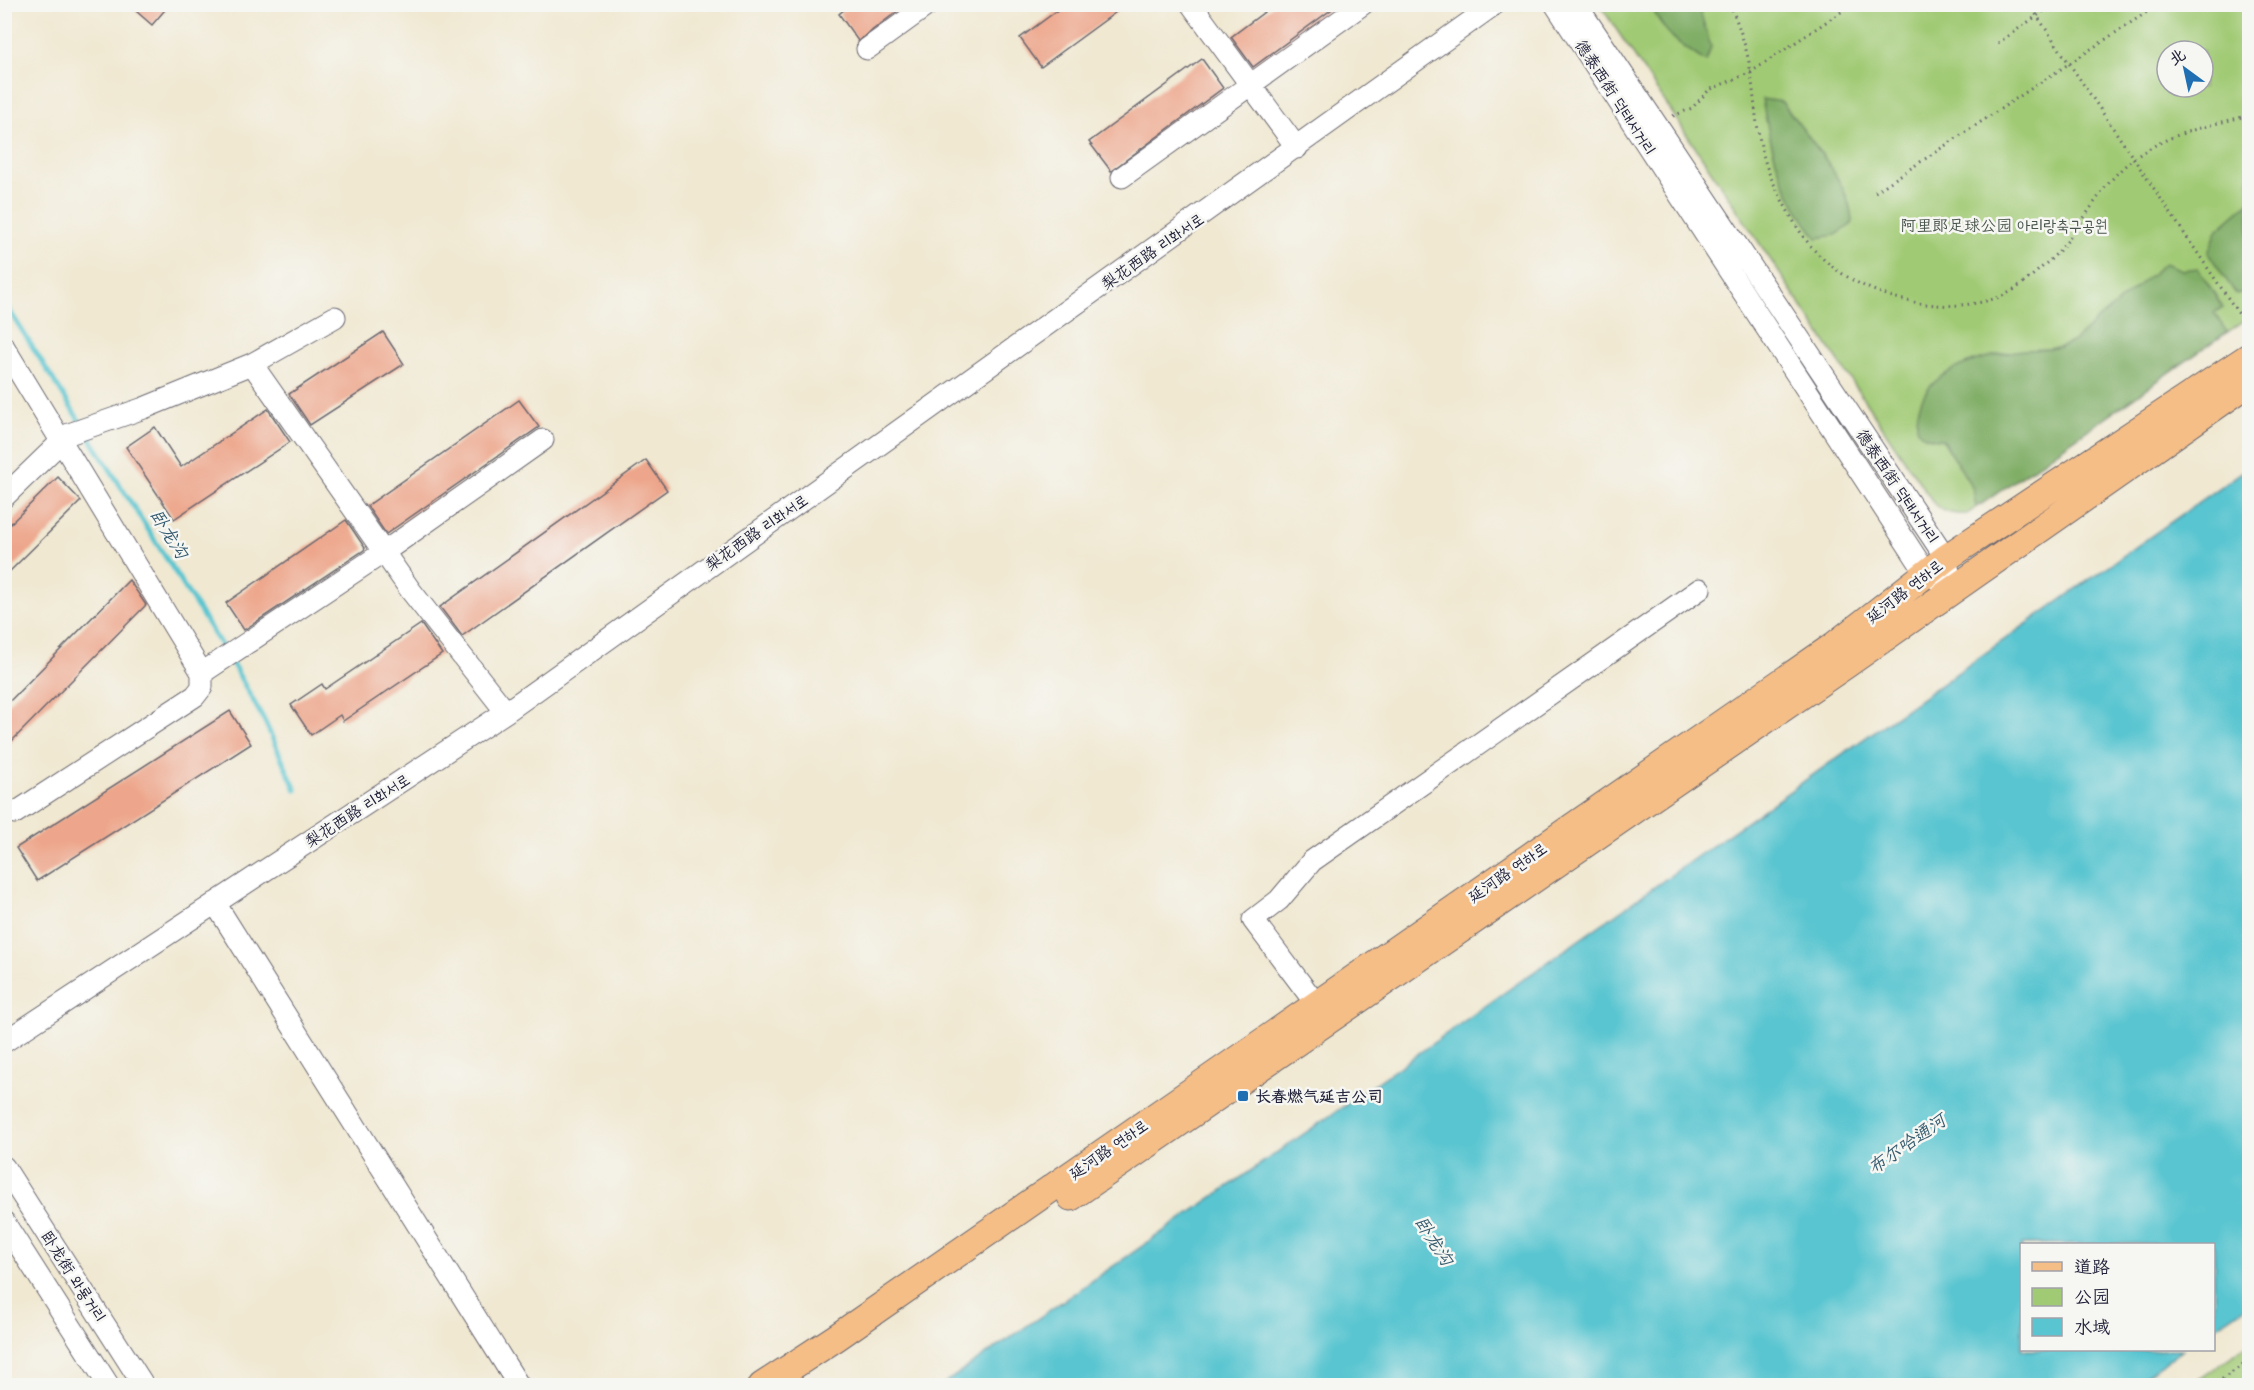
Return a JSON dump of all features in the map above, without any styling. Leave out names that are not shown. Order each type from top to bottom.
[{"type":"main road","name":"延河路 연하로","points":[[762,1386],[837,1337],[1825,652],[1936,566],[2250,356]]},
{"type":"main road","name":"延河路 연하로","points":[[795,1386],[1953,590],[2250,382]]},
{"type":"street","points":[[867,49],[929,4]]},
{"type":"street","points":[[1191,4],[1297,148]]},
{"type":"street","points":[[1122,177],[1363,4]]},
{"type":"street","name":"梨花西路 리화서로","points":[[4,1041],[506,712],[1297,148],[1495,4]]},
{"type":"street","name":"德泰西街 덕태서거리","points":[[1555,4],[1953,590]]},
{"type":"street","name":"德泰西街 덕태서거리","points":[[1576,4],[1936,566]]},
{"type":"street","points":[[4,497],[72,434],[252,364],[335,317]]},
{"type":"street","points":[[5,349],[72,434],[209,668]]},
{"type":"street","points":[[252,364],[411,591],[506,712]]},
{"type":"street","points":[[15,813],[195,696],[202,687],[209,668],[384,552],[543,440]]},
{"type":"street","points":[[1316,1004],[1253,920],[1279,900],[1312,861],[1700,589]]},
{"type":"street","points":[[215,903],[519,1386]]},
{"type":"street","name":"卧龙街 와룡거리","points":[[4,1167],[144,1386]]},
{"type":"street","name":"卧龙街 와룡거리","points":[[4,1222],[109,1386]]},
{"type":"path","points":[[1730,4],[1751,72],[1755,109],[1769,170],[1803,236],[1818,254],[1836,269],[1893,298],[1923,305],[1978,304],[2004,295],[2051,259],[2107,186],[2133,159],[2161,141],[2198,128],[2250,115]]},
{"type":"path","points":[[1669,117],[1692,108],[1700,97],[1719,85],[1751,72],[1853,4]]},
{"type":"path","points":[[2029,4],[2249,329]]},
{"type":"path","points":[[1998,42],[2054,4]]},
{"type":"path","points":[[1875,192],[2158,4]]},
{"type":"path","points":[[2212,1386],[2250,1360]]},
{"type":"green space","name":"阿里郎足球公园 아리랑축구공원","points":[[1600,5],[2249,5],[2249,317],[1967,514],[1950,513],[1934,504]]},
{"type":"green space","points":[[1651,5],[1698,5],[1711,47],[1706,62],[1673,38],[1661,24]]},
{"type":"green space","points":[[1762,99],[1782,102],[1815,144],[1836,176],[1845,193],[1852,224],[1836,235],[1817,238],[1795,205],[1780,172]]},
{"type":"green space","points":[[2249,202],[2249,290],[2236,294],[2208,253],[2218,229]]},
{"type":"green space","points":[[2165,263],[2182,270],[2198,268],[2223,307],[2214,313],[2227,332],[1976,508],[1973,489],[1943,440],[1925,436],[1917,427],[1920,405],[1927,391],[1938,379],[1952,370],[1983,358],[2016,351],[2050,349],[2070,343]]},
{"type":"green space","points":[[2249,1344],[2249,1385],[2190,1385]]},
{"type":"water","name":"布尔哈通河","points":[[2249,467],[2249,1304],[2215,1327],[2215,1243],[2020,1243],[2020,1351],[2182,1351],[2131,1385],[942,1385],[1334,1113]]},
{"type":"building","points":[[128,4],[170,4],[152,25]]},
{"type":"building","points":[[851,4],[907,4],[858,41],[839,14]]},
{"type":"building","points":[[1066,4],[1127,4],[1041,67],[1020,38]]},
{"type":"building","points":[[1275,4],[1339,4],[1253,67],[1231,37]]},
{"type":"building","points":[[1202,59],[1223,88],[1111,171],[1089,142]]},
{"type":"building","points":[[383,332],[404,364],[310,425],[289,394]]},
{"type":"building","points":[[519,400],[539,427],[386,534],[367,506]]},
{"type":"building","points":[[268,409],[290,442],[174,519],[126,447],[155,427],[181,467]]},
{"type":"building","points":[[646,460],[667,490],[462,636],[440,607]]},
{"type":"building","points":[[58,477],[81,501],[4,577],[4,530]]},
{"type":"building","points":[[346,520],[365,548],[364,550],[244,630],[226,603]]},
{"type":"building","points":[[129,580],[146,605],[4,749],[4,707]]},
{"type":"building","points":[[421,624],[442,654],[343,721],[340,715],[311,735],[291,705],[322,684],[325,689]]},
{"type":"building","points":[[230,711],[251,744],[37,881],[16,848]]},
{"type":"waterway","name":"卧龙沟","points":[[4,302],[82,425]]},
{"type":"waterway","name":"卧龙沟","points":[[87,433],[226,653]]},
{"type":"waterway","name":"卧龙沟","points":[[231,661],[264,720],[296,790]]},
{"type":"place","name":"长春燃气延吉公司","points":[[1243,1096]]}]
